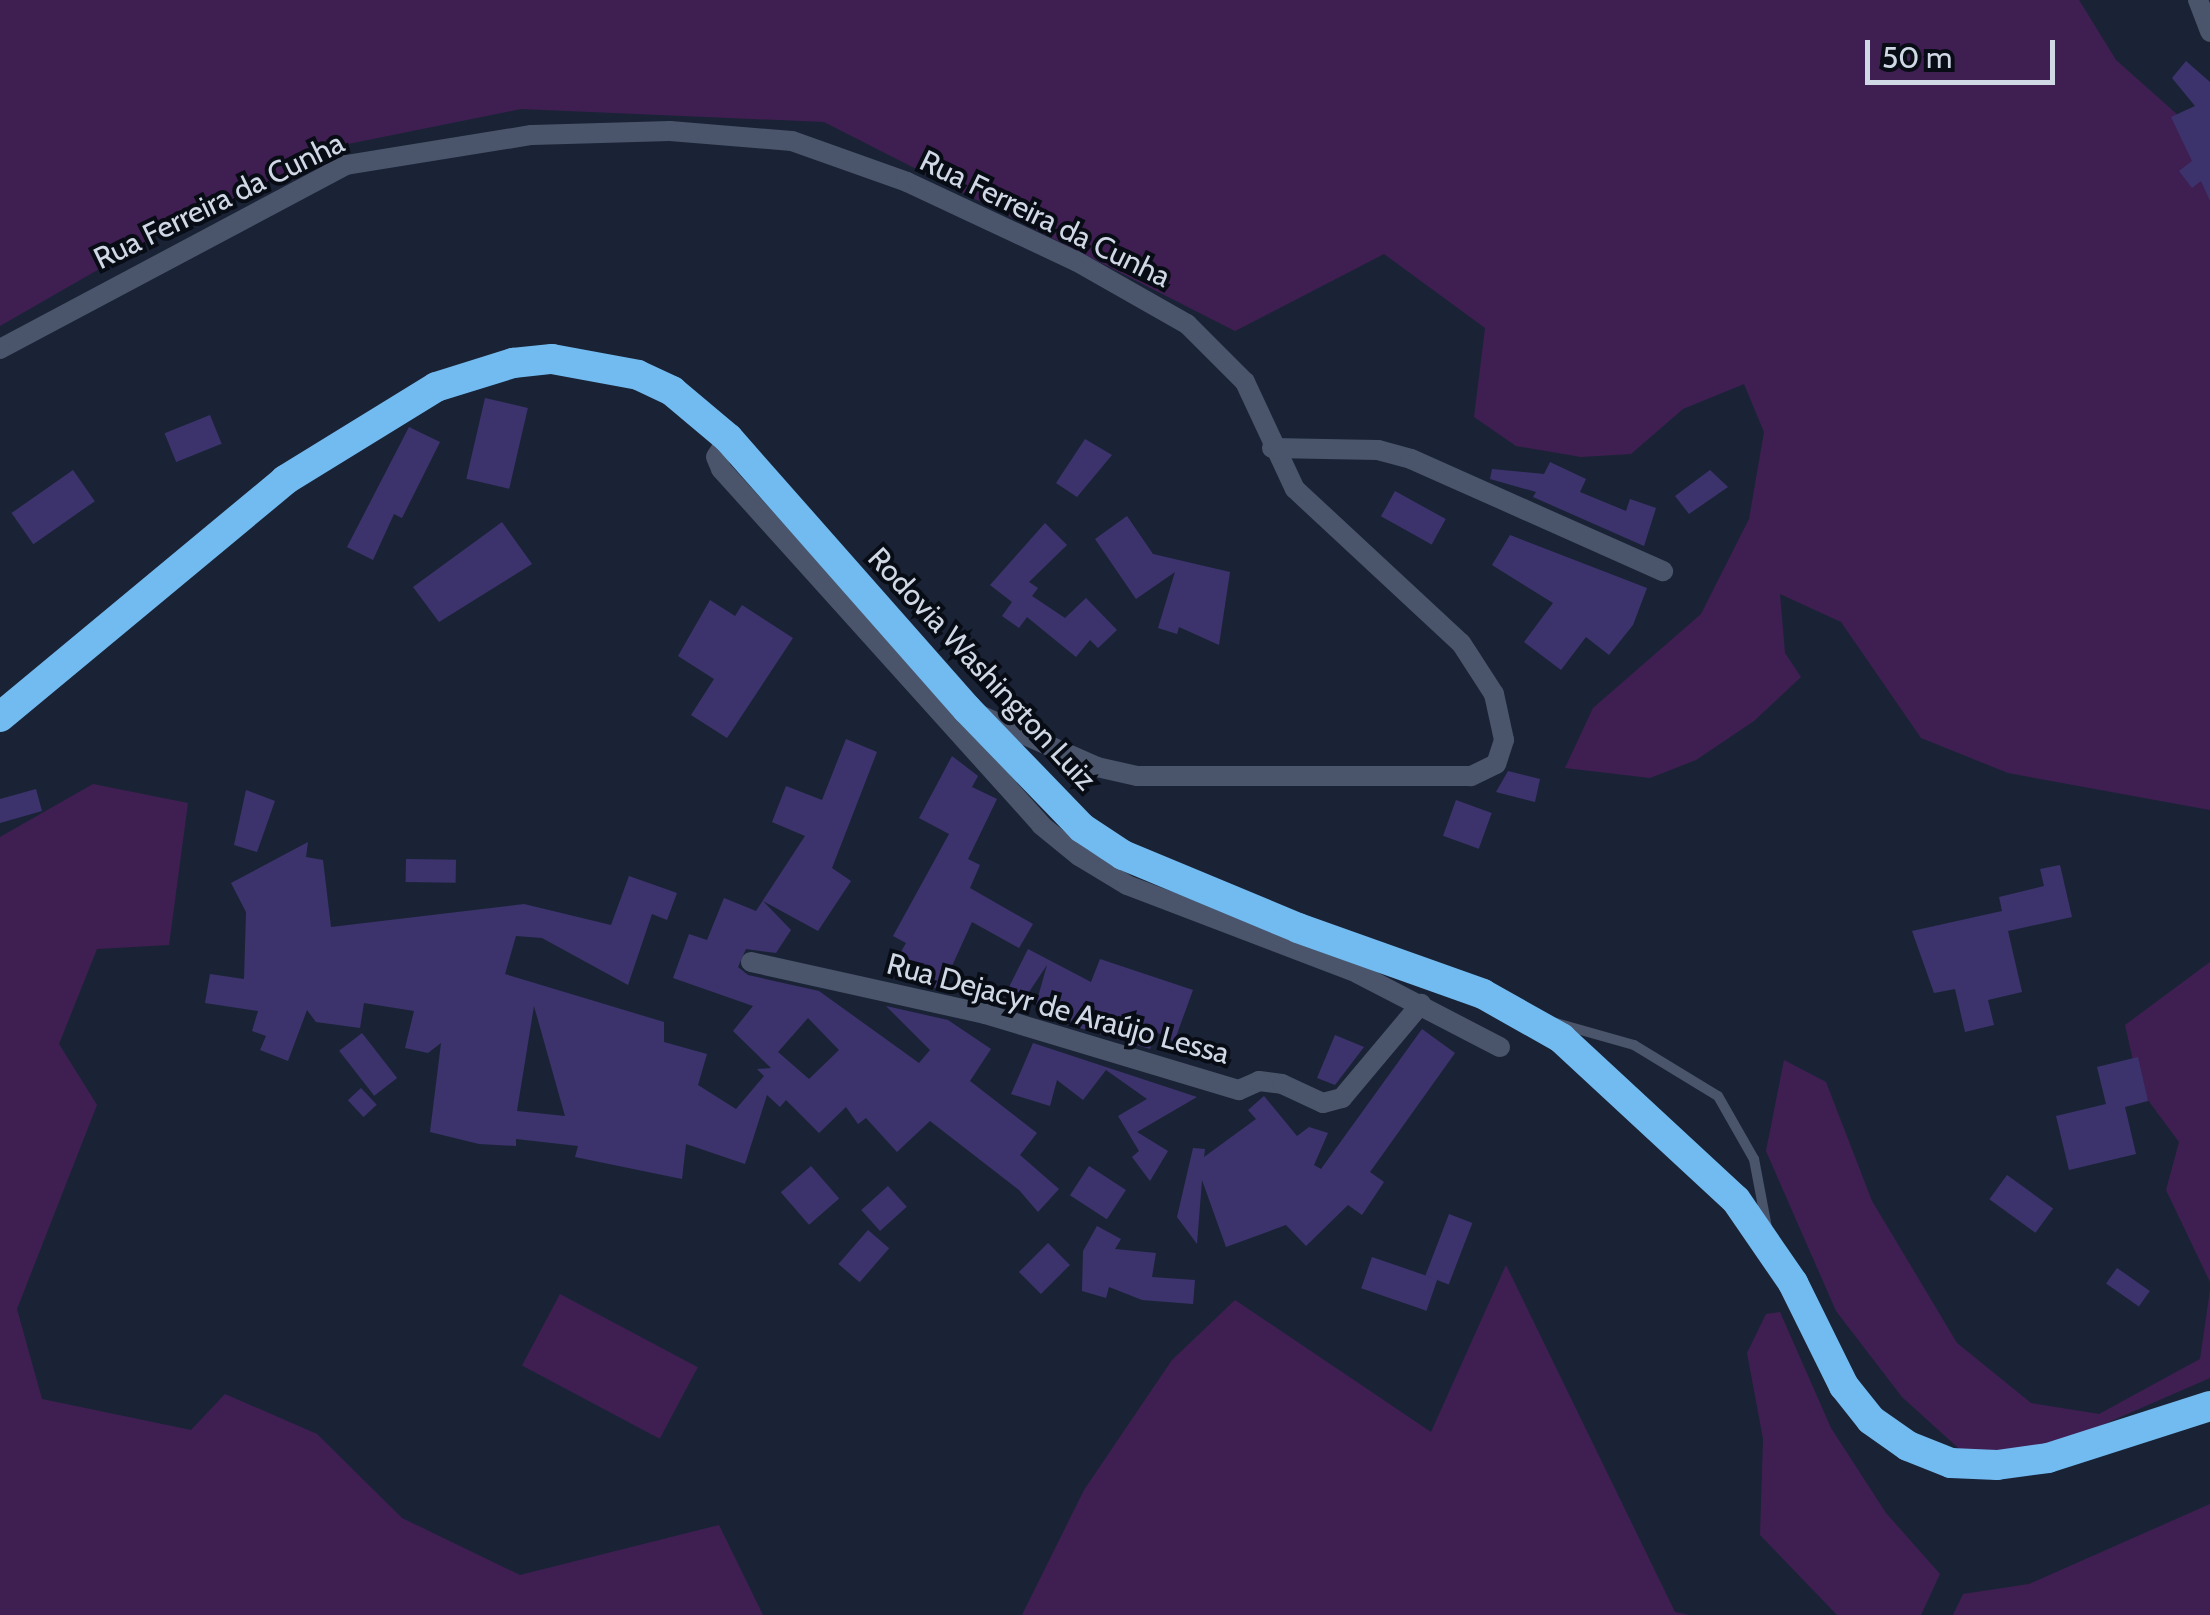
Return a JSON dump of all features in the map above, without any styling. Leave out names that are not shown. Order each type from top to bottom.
[{"type":"highway","name":"Rodovia Washington Luiz","points":[[0,717],[285,480],[436,388],[513,363],[594,364],[672,392],[728,438],[761,495],[844,586],[1060,808],[1124,855],[1361,962],[1549,1029],[1736,1200],[1771,1248],[1844,1386],[1870,1420],[1908,1446],[1951,1463],[2048,1458],[2210,1406]]},
{"type":"street","points":[[2198,0],[2210,32]]},
{"type":"street","name":"Rua Ferreira da Cunha","points":[[0,349],[346,165],[532,135],[670,131],[792,142],[907,182],[1076,261],[1187,324],[1245,382],[1272,448],[1295,489],[1480,668],[1504,724],[1502,755],[1490,771],[1138,776],[1097,767],[966,709]]},
{"type":"street","points":[[1272,448],[1378,450],[1411,459],[1663,571]]},
{"type":"street","points":[[844,586],[1041,825],[1079,856],[1127,885],[1361,962],[1421,1004],[1500,1047]]},
{"type":"street","name":"Rua Dejacyr de Araújo Lessa","points":[[751,962],[971,1010],[1239,1090],[1260,1082],[1282,1084],[1323,1103],[1342,1098],[1421,1004]]},
{"type":"lane","points":[[1549,1029],[1580,1026],[1634,1045],[1718,1096],[1754,1158],[1771,1248]]},
{"type":"shaded area","points":[[0,0],[2079,0],[2116,60],[2188,124],[2210,182],[2210,810],[2008,773],[1921,738],[1841,622],[1780,594],[1785,653],[1801,677],[1754,721],[1696,760],[1650,778],[1565,768],[1593,708],[1701,614],[1749,519],[1764,432],[1744,384],[1683,409],[1631,454],[1581,457],[1516,446],[1474,417],[1485,328],[1384,254],[1235,331],[824,122],[521,109],[343,145],[155,237],[0,326]]},
{"type":"shaded area","points":[[93,784],[188,803],[169,945],[97,949],[59,1044],[97,1105],[17,1309],[42,1399],[191,1430],[225,1394],[317,1434],[402,1518],[520,1575],[719,1525],[763,1615],[0,1615],[0,837]]},
{"type":"shaded area","points":[[2210,962],[2210,1282],[2166,1190],[2179,1142],[2139,1088],[2125,1025]]},
{"type":"shaded area","points":[[1784,1060],[1826,1082],[1872,1201],[1957,1343],[2031,1403],[2099,1414],[2200,1359],[2210,1290],[2210,1378],[2031,1456],[1966,1455],[1902,1397],[1836,1311],[1766,1151]]},
{"type":"shaded area","points":[[1506,1265],[1675,1612],[1690,1615],[1022,1615],[1084,1490],[1172,1360],[1235,1300],[1431,1432]]},
{"type":"shaded area","points":[[560,1294],[698,1367],[660,1439],[522,1366]]},
{"type":"shaded area","points":[[1780,1312],[1831,1428],[1886,1513],[1940,1574],[1921,1615],[1837,1615],[1760,1535],[1763,1439],[1747,1353],[1766,1314]]},
{"type":"shaded area","points":[[2210,1504],[2210,1615],[1953,1615],[1963,1594],[2029,1584]]},
{"type":"building","points":[[2186,61],[2210,82],[2210,201],[2201,181],[2192,188],[2179,171],[2192,161],[2171,117],[2195,106],[2172,78]]},
{"type":"building","points":[[485,398],[528,408],[509,489],[466,479]]},
{"type":"building","points":[[210,415],[222,444],[176,462],[165,433]]},
{"type":"building","points":[[409,427],[440,442],[402,518],[394,514],[373,560],[347,547]]},
{"type":"building","points":[[1085,439],[1112,455],[1077,497],[1056,483]]},
{"type":"building","points":[[1550,462],[1586,479],[1580,492],[1626,511],[1630,499],[1656,508],[1644,546],[1533,497],[1536,492],[1490,479],[1492,469],[1544,474]]},
{"type":"building","points":[[73,470],[95,501],[33,544],[12,513]]},
{"type":"building","points":[[1710,470],[1728,487],[1689,514],[1675,496]]},
{"type":"building","points":[[1395,491],[1446,519],[1432,544],[1381,516]]},
{"type":"building","points":[[1127,516],[1153,554],[1230,572],[1219,645],[1179,627],[1177,634],[1158,628],[1175,572],[1136,599],[1095,539]]},
{"type":"building","points":[[502,522],[532,564],[439,622],[413,587]]},
{"type":"building","points":[[1045,523],[1067,545],[1029,582],[1038,588],[1032,596],[1065,618],[1086,598],[1117,630],[1098,648],[1090,640],[1076,657],[1027,617],[1019,628],[1002,616],[1012,602],[990,585]]},
{"type":"building","points":[[1510,535],[1647,588],[1633,625],[1609,655],[1586,637],[1561,670],[1524,642],[1553,603],[1492,565]]},
{"type":"building","points":[[710,600],[735,616],[742,605],[793,638],[727,738],[691,715],[714,679],[678,656]]},
{"type":"building","points":[[846,739],[877,752],[832,868],[851,881],[818,931],[763,901],[791,930],[776,953],[746,949],[738,967],[748,975],[819,991],[919,1063],[930,1050],[886,1006],[948,1020],[991,1049],[970,1081],[1037,1133],[1020,1155],[1059,1189],[1038,1212],[1019,1190],[930,1121],[897,1152],[866,1118],[858,1124],[846,1107],[819,1133],[786,1100],[780,1107],[767,1095],[745,1164],[686,1144],[682,1179],[575,1157],[578,1146],[516,1139],[516,1146],[479,1144],[430,1132],[441,1043],[428,1053],[405,1048],[414,1011],[364,1003],[360,1028],[316,1022],[307,1010],[288,1061],[260,1050],[266,1036],[252,1031],[258,1011],[205,1003],[210,974],[244,979],[246,912],[231,883],[308,842],[306,857],[323,860],[331,927],[524,904],[611,925],[629,876],[677,893],[667,920],[652,914],[628,985],[542,938],[516,936],[505,974],[664,1022],[664,1042],[707,1054],[698,1085],[736,1109],[764,1076],[757,1069],[771,1068],[733,1031],[753,1006],[673,978],[689,934],[707,940],[724,898],[756,911],[805,836],[772,822],[786,786],[822,800]],"holes":[[[534,1006],[565,1116],[517,1111]],[[808,1018],[839,1050],[809,1079],[778,1052]]]},
{"type":"building","points":[[952,756],[978,776],[972,787],[997,799],[968,859],[980,865],[970,888],[1033,924],[1019,948],[972,922],[941,990],[890,971],[906,943],[893,936],[949,834],[919,818]]},
{"type":"building","points":[[1508,771],[1540,779],[1535,802],[1496,792]]},
{"type":"building","points":[[36,789],[42,811],[0,823],[0,799]]},
{"type":"building","points":[[246,790],[275,801],[257,852],[234,845]]},
{"type":"building","points":[[1456,800],[1492,813],[1479,849],[1443,836]]},
{"type":"building","points":[[406,859],[456,860],[456,883],[406,882]]},
{"type":"building","points":[[2060,865],[2072,917],[2008,931],[2022,992],[1988,1000],[1994,1025],[1965,1032],[1955,989],[1934,993],[1912,931],[2002,911],[1999,897],[2044,886],[2040,869]]},
{"type":"building","points":[[1028,949],[1091,982],[1100,959],[1193,990],[1174,1042],[1156,1032],[1150,1049],[1040,1016],[1044,1008],[1036,1004],[1047,965],[1025,998],[1008,989]]},
{"type":"building","points":[[1422,1029],[1455,1053],[1370,1172],[1384,1182],[1362,1215],[1348,1205],[1306,1246],[1286,1225],[1226,1247],[1202,1180],[1197,1244],[1177,1217],[1193,1148],[1205,1149],[1204,1157],[1256,1119],[1248,1110],[1264,1096],[1297,1136],[1309,1127],[1328,1133],[1314,1165],[1321,1169]]},
{"type":"building","points":[[362,1033],[397,1078],[374,1096],[339,1051]]},
{"type":"building","points":[[1335,1035],[1364,1047],[1335,1085],[1317,1078]]},
{"type":"building","points":[[1033,1043],[1197,1097],[1137,1132],[1168,1151],[1150,1181],[1132,1157],[1139,1151],[1118,1116],[1147,1099],[1106,1070],[1083,1100],[1057,1080],[1050,1106],[1011,1094]]},
{"type":"building","points":[[2138,1057],[2148,1101],[2125,1107],[2136,1154],[2069,1170],[2056,1116],[2106,1104],[2097,1067]]},
{"type":"building","points":[[361,1088],[377,1105],[364,1117],[348,1100]]},
{"type":"building","points":[[811,1166],[839,1198],[809,1225],[781,1192]]},
{"type":"building","points":[[1089,1166],[1126,1190],[1107,1219],[1070,1195]]},
{"type":"building","points":[[2007,1175],[2053,1209],[2035,1233],[1989,1199]]},
{"type":"building","points":[[888,1186],[907,1207],[880,1231],[861,1210]]},
{"type":"building","points":[[1449,1214],[1472,1223],[1449,1285],[1425,1276]]},
{"type":"building","points":[[1097,1226],[1121,1239],[1115,1249],[1156,1253],[1152,1277],[1195,1280],[1193,1304],[1142,1300],[1109,1287],[1106,1298],[1082,1291],[1083,1251]]},
{"type":"building","points":[[868,1230],[889,1248],[860,1282],[838,1264]]},
{"type":"building","points":[[1048,1243],[1070,1265],[1041,1294],[1019,1272]]},
{"type":"building","points":[[1372,1257],[1437,1279],[1426,1311],[1361,1288]]},
{"type":"building","points":[[2117,1268],[2150,1291],[2139,1307],[2106,1284]]}]
